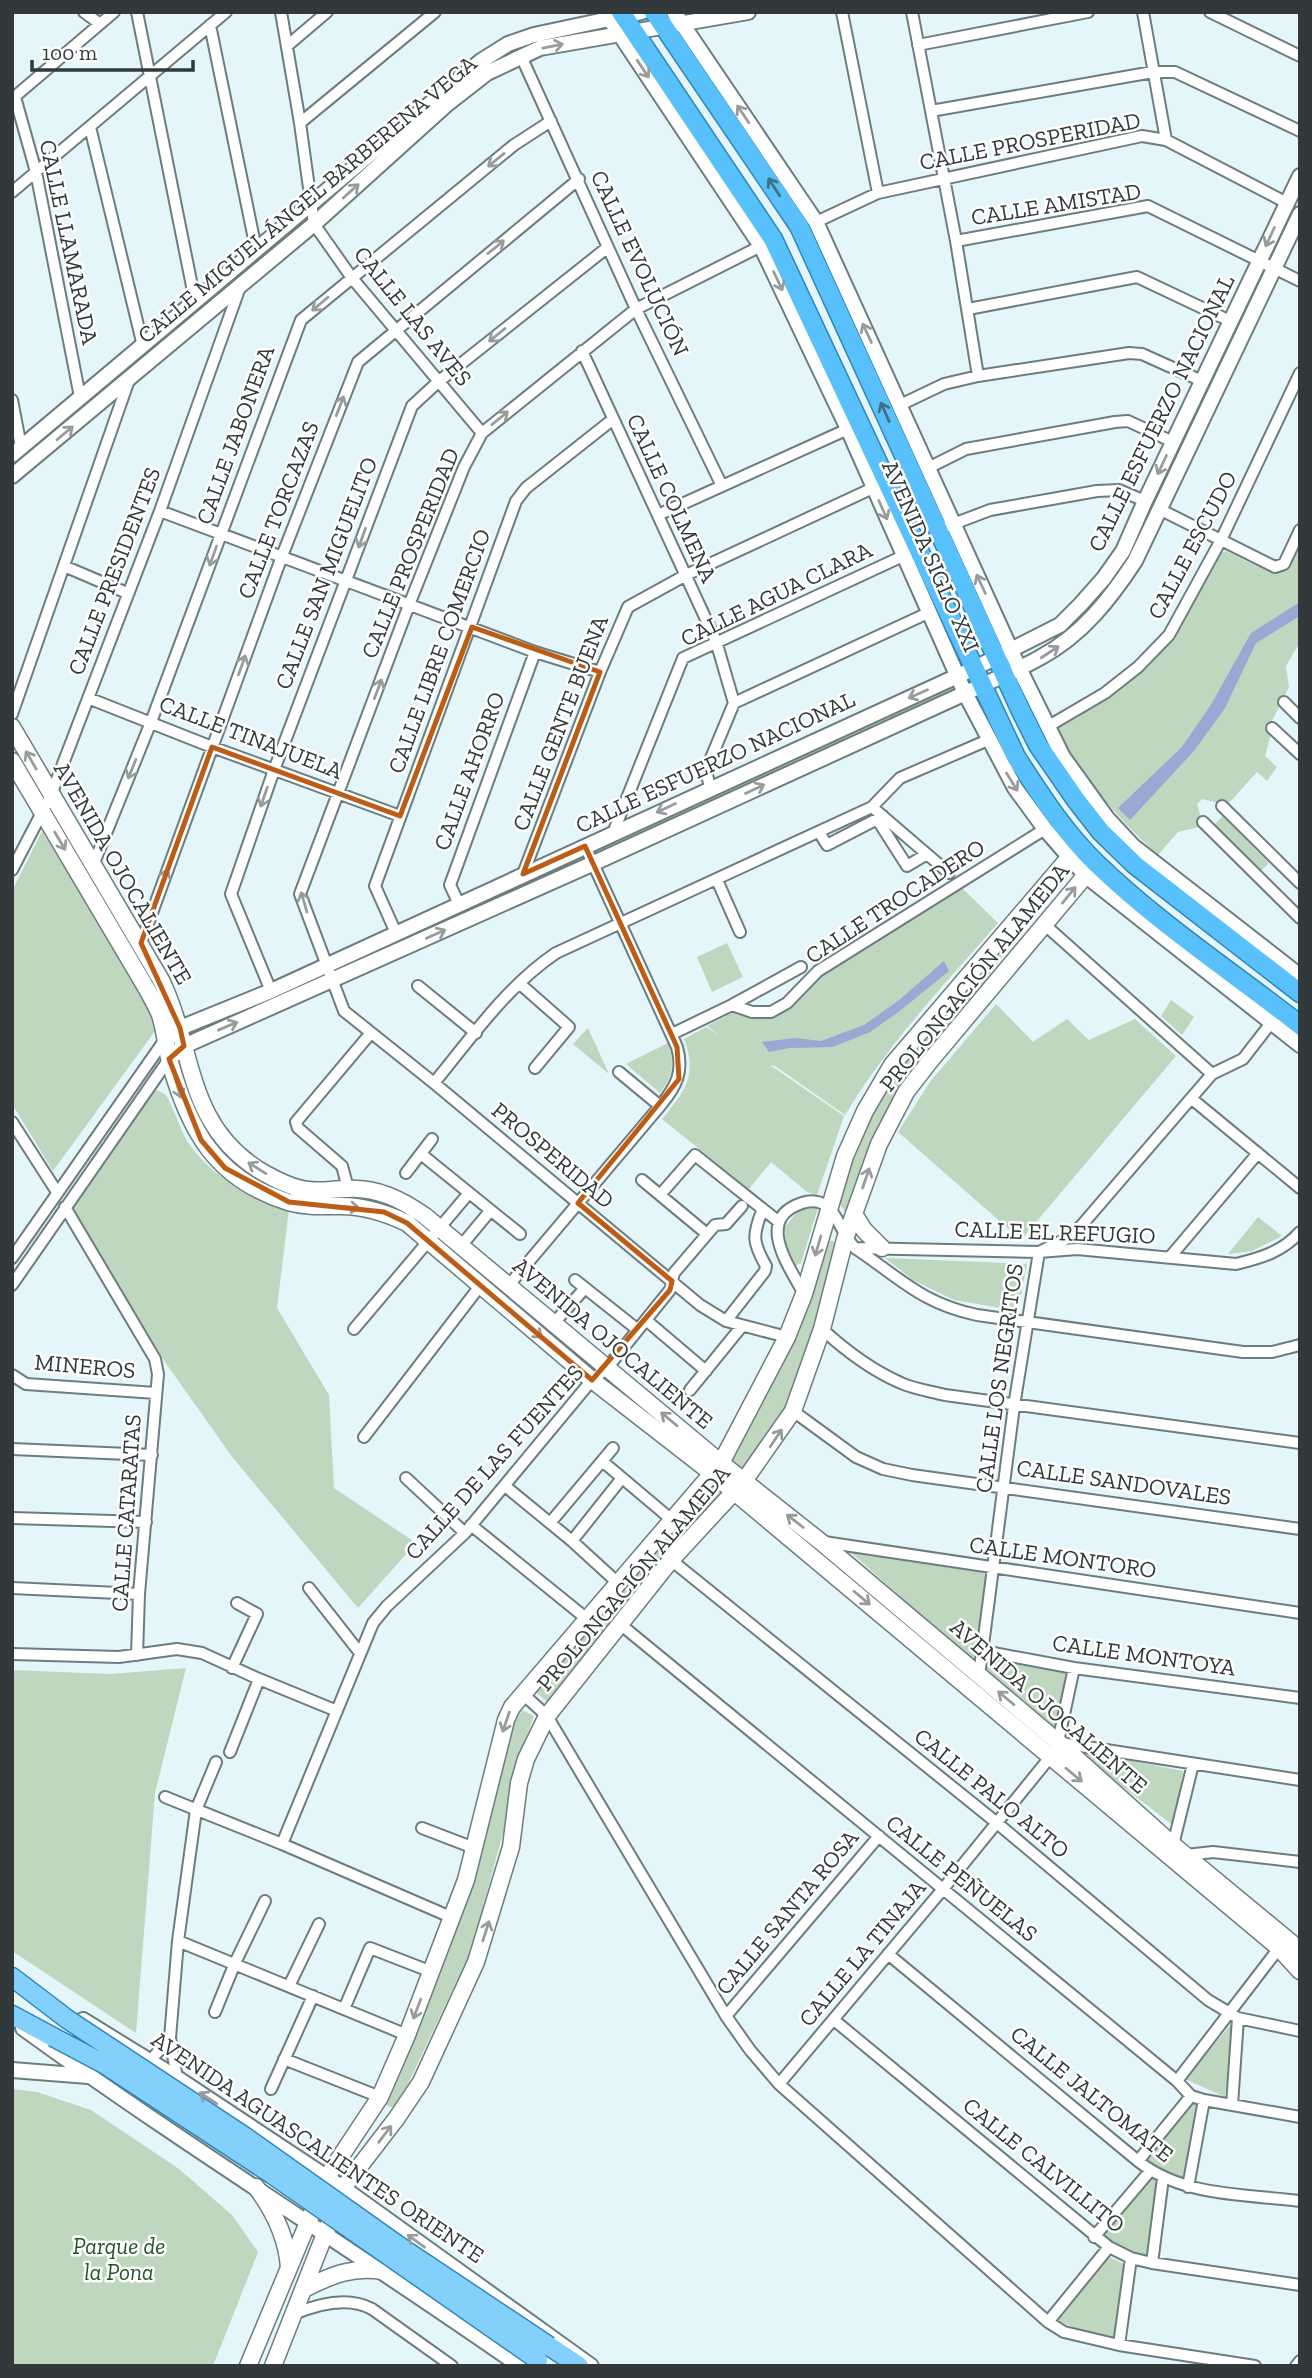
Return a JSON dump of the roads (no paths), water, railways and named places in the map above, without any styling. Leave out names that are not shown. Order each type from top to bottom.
[{"type":"highway","name":"AVENIDA SIGLO XXI","points":[[615,15],[708,153],[773,239],[1016,757],[1074,852],[1090,869],[1135,898],[1300,1025]]},
{"type":"highway","name":"AVENIDA SIGLO XXI","points":[[669,18],[799,226],[946,527],[1012,671],[1038,745],[1101,832],[1135,865],[1300,993]]},
{"type":"highway","points":[[1063,757],[1076,800]]},
{"type":"highway","points":[[1135,865],[1177,881]]},
{"type":"main road","name":"AVENIDA OJOCALIENTE","points":[[12,727],[141,943],[172,1004],[200,1101],[221,1136],[240,1158],[286,1185],[304,1190],[348,1188],[387,1194],[406,1202],[440,1227],[607,1368],[717,1468],[1300,1950]]},
{"type":"main road","name":"AVENIDA OJOCALIENTE","points":[[12,761],[148,991],[160,1015],[169,1059],[184,1107],[201,1140],[225,1168],[256,1189],[289,1202],[316,1207],[343,1206],[384,1212],[407,1223],[592,1380],[717,1468]]},
{"type":"main road","name":"PROLONGACIÓN ALAMEDA","points":[[248,2366],[327,2177],[380,2097],[407,2035],[453,1918],[474,1848],[506,1720],[522,1693],[717,1468],[787,1337],[804,1294],[845,1156],[865,1111],[892,1065],[1074,852]]},
{"type":"main road","name":"PROLONGACIÓN ALAMEDA","points":[[274,2366],[328,2235],[343,2188],[421,2082],[476,1962],[509,1856],[519,1783],[526,1759],[547,1716],[671,1560],[739,1486],[793,1411],[850,1243],[854,1214],[879,1144],[906,1093],[1090,869]]},
{"type":"main road","points":[[854,1214],[864,1230],[882,1248]]},
{"type":"main road","name":"AVENIDA OJOCALIENTE","points":[[739,1486],[821,1542],[979,1676],[1055,1749],[1279,1948],[1300,1971]]},
{"type":"main road","name":"AVENIDA AGUASCALIENTES ORIENTE","points":[[12,1977],[67,2019],[244,2136],[405,2250],[545,2357]]},
{"type":"main road","name":"AVENIDA AGUASCALIENTES ORIENTE","points":[[12,2015],[104,2064],[545,2357],[579,2366]]},
{"type":"main road","points":[[260,2190],[281,2231],[289,2270]]},
{"type":"main road","points":[[306,2288],[328,2276],[346,2271],[383,2271]]},
{"type":"street","points":[[84,12],[100,24]]},
{"type":"street","points":[[13,98],[114,12]]},
{"type":"street","points":[[137,12],[195,301]]},
{"type":"street","points":[[12,192],[226,12]]},
{"type":"street","points":[[281,12],[314,224]]},
{"type":"street","points":[[287,46],[327,12]]},
{"type":"street","points":[[300,123],[435,12]]},
{"type":"street","name":"CALLE MIGUEL ÁNGEL BARBERENA VEGA","points":[[17,451],[437,95],[481,61],[508,44],[534,35],[615,15],[642,12]]},
{"type":"street","name":"CALLE MIGUEL ÁNGEL BARBERENA VEGA","points":[[12,476],[314,224],[487,73],[540,48],[628,33],[669,18],[748,12]]},
{"type":"street","points":[[842,12],[878,193]]},
{"type":"street","points":[[912,12],[956,241],[978,376]]},
{"type":"street","points":[[918,45],[1088,12]]},
{"type":"street","points":[[1143,12],[1166,140]]},
{"type":"street","points":[[1210,12],[1300,55]]},
{"type":"street","name":"AVENIDA SIGLO XXI","points":[[669,18],[816,222],[928,468],[946,527]]},
{"type":"street","points":[[209,25],[256,249]]},
{"type":"street","name":"CALLE EVOLUCIÓN","points":[[521,56],[636,309],[722,486]]},
{"type":"street","points":[[931,111],[1153,72],[1175,72],[1300,131]]},
{"type":"street","name":"CALLE LLAMARADA","points":[[13,98],[36,172],[80,397]]},
{"type":"street","name":"CALLE JABONERA","points":[[94,863],[151,722],[301,320],[514,145],[551,121]]},
{"type":"street","points":[[90,127],[142,346]]},
{"type":"street","name":"CALLE PROSPERIDAD","points":[[816,222],[878,193],[1142,136],[1166,140],[1287,203]]},
{"type":"street","name":"AVENIDA SIGLO XXI","points":[[708,153],[761,246],[848,429],[988,740],[1015,788],[1045,829],[1074,852]]},
{"type":"street","name":"CALLE ESFUERZO NACIONAL","points":[[12,1258],[166,1038],[180,1028],[271,992],[975,668],[1060,625],[1082,604],[1123,551],[1300,176]]},
{"type":"street","name":"CALLE TORCAZAS","points":[[141,943],[282,556],[358,362],[579,179]]},
{"type":"street","name":"CALLE AMISTAD","points":[[956,241],[1148,206],[1300,281]]},
{"type":"street","name":"CALLE ESFUERZO NACIONAL","points":[[12,1284],[169,1059],[184,1046],[983,685],[1043,657],[1071,638],[1115,592],[1135,561],[1300,214]]},
{"type":"street","name":"CALLE LAS AVES","points":[[314,224],[352,278],[482,433]]},
{"type":"street","name":"CALLE PROSPERIDAD","points":[[328,965],[300,894],[409,605],[464,467],[482,433],[636,309],[761,246]]},
{"type":"street","name":"CALLE SAN MIGUELITO","points":[[271,992],[231,894],[274,770],[412,406],[438,382],[608,247]]},
{"type":"street","points":[[968,309],[1137,276],[1230,321]]},
{"type":"street","name":"CALLE PRESIDENTES","points":[[12,870],[51,795],[160,512],[242,282]]},
{"type":"street","name":"CALLE COLMENA","points":[[582,351],[716,641],[734,703]]},
{"type":"street","points":[[900,405],[944,384],[978,376],[1129,353],[1142,354],[1202,381]]},
{"type":"street","name":"CALLE ESCUDO","points":[[1047,727],[1105,693],[1139,667],[1169,635],[1221,540],[1300,373]]},
{"type":"street","points":[[12,715],[130,377]]},
{"type":"street","points":[[12,400],[17,451]]},
{"type":"street","name":"CALLE LIBRE COMERCIO","points":[[396,933],[375,886],[516,501],[526,488],[612,420]]},
{"type":"street","points":[[928,468],[966,449],[1115,422],[1128,421],[1173,442]]},
{"type":"street","points":[[657,515],[848,429]]},
{"type":"street","name":"CALLE GENTE BUENA","points":[[523,874],[600,672],[628,607],[686,575],[873,488]]},
{"type":"street","points":[[946,527],[990,510],[1097,491],[1119,490],[1145,501]]},
{"type":"street","points":[[1159,509],[1275,567],[1284,564],[1300,530]]},
{"type":"street","points":[[160,512],[535,652],[600,672]]},
{"type":"street","name":"CALLE AGUA CLARA","points":[[613,833],[682,658],[903,556]]},
{"type":"street","points":[[64,566],[127,593]]},
{"type":"street","points":[[710,788],[706,770],[734,703],[930,612]]},
{"type":"street","name":"CALLE AHORRO","points":[[459,904],[450,885],[535,652]]},
{"type":"street","name":"AVENIDA SIGLO XXI","points":[[1012,671],[1063,757],[1107,818],[1133,846],[1300,976]]},
{"type":"street","name":"CALLE TINAJUELA","points":[[88,698],[400,816]]},
{"type":"street","points":[[1284,702],[1300,718]]},
{"type":"street","points":[[1272,728],[1300,754]]},
{"type":"street","points":[[434,1083],[519,983],[556,953],[872,807],[900,778],[988,740]]},
{"type":"street","points":[[1222,806],[1300,883]]},
{"type":"street","points":[[872,807],[907,866],[927,854]]},
{"type":"street","points":[[819,832],[827,845],[880,818]]},
{"type":"street","points":[[880,818],[950,873]]},
{"type":"street","points":[[1203,822],[1300,918]]},
{"type":"street","name":"CALLE TROCADERO","points":[[732,1005],[752,1012],[771,1012],[787,1003],[818,971],[1045,829]]},
{"type":"street","points":[[509,1285],[660,1106],[679,1079],[681,1062],[672,1034],[585,846]]},
{"type":"street","name":"AVENIDA SIGLO XXI","points":[[1090,869],[1270,1023],[1300,1045]]},
{"type":"street","points":[[717,880],[740,932]]},
{"type":"street","points":[[1045,925],[1212,1074],[1244,1059],[1270,1023]]},
{"type":"street","name":"PROSPERIDAD","points":[[328,965],[344,1011],[700,1305],[726,1321],[787,1337]]},
{"type":"street","points":[[672,1034],[801,967]]},
{"type":"street","points":[[519,983],[569,1027],[535,1068]]},
{"type":"street","points":[[418,986],[476,1033]]},
{"type":"street","points":[[348,1188],[342,1166],[298,1128],[296,1122],[370,1034]]},
{"type":"street","points":[[619,1072],[660,1106]]},
{"type":"street","name":"CALLE LOS NEGRITOS","points":[[979,1676],[1014,1406],[1039,1252],[1066,1239],[1081,1226],[1212,1074]]},
{"type":"street","points":[[1192,1099],[1300,1188]]},
{"type":"street","points":[[12,1122],[57,1192]]},
{"type":"street","points":[[12,1144],[20,1134]]},
{"type":"street","points":[[405,1173],[432,1139]]},
{"type":"street","points":[[1170,1257],[1258,1153]]},
{"type":"street","points":[[421,1154],[520,1234]]},
{"type":"street","points":[[660,1195],[695,1155],[779,1222]]},
{"type":"street","points":[[642,1180],[707,1234]]},
{"type":"street","points":[[354,1329],[469,1193]]},
{"type":"street","points":[[804,1294],[780,1249],[777,1235],[779,1222],[789,1209],[808,1201],[829,1207],[850,1243],[905,1285],[937,1304],[977,1315],[1243,1352],[1272,1352],[1300,1345]]},
{"type":"street","name":"CALLE DE LAS FUENTES","points":[[282,1844],[373,1623],[387,1606],[468,1529],[592,1380],[607,1368],[638,1330],[670,1290],[674,1273],[707,1234],[715,1225],[726,1224],[742,1206]]},
{"type":"street","name":"CALLE CATARATAS","points":[[65,1207],[155,1359],[158,1374],[139,1594],[137,1655]]},
{"type":"street","points":[[461,1246],[490,1211]]},
{"type":"street","points":[[726,1321],[765,1271],[766,1266],[754,1239],[762,1211]]},
{"type":"street","name":"CALLE EL REFUGIO","points":[[850,1243],[882,1248],[1039,1252],[1077,1249],[1236,1264],[1260,1259],[1277,1251],[1300,1232]]},
{"type":"street","points":[[575,1280],[638,1330]]},
{"type":"street","points":[[364,1437],[480,1286]]},
{"type":"street","points":[[554,1323],[585,1288]]},
{"type":"street","points":[[646,1320],[706,1371]]},
{"type":"street","points":[[690,1390],[742,1326]]},
{"type":"street","points":[[822,1329],[851,1355],[902,1384],[944,1395],[1300,1443]]},
{"type":"street","name":"MINEROS","points":[[12,1375],[26,1384],[156,1393]]},
{"type":"street","name":"CALLE SANDOVALES","points":[[793,1411],[856,1457],[883,1469],[1300,1529]]},
{"type":"street","points":[[550,1522],[613,1448]]},
{"type":"street","points":[[12,1449],[152,1455]]},
{"type":"street","points":[[602,1461],[672,1520]]},
{"type":"street","points":[[406,1478],[468,1529],[587,1619]]},
{"type":"street","points":[[572,1541],[622,1478]]},
{"type":"street","points":[[505,1486],[618,1583]]},
{"type":"street","points":[[12,1518],[146,1522]]},
{"type":"street","name":"CALLE MONTORO","points":[[821,1542],[1300,1613]]},
{"type":"street","name":"CALLE PALO ALTO","points":[[671,1560],[997,1824],[1208,2000],[1234,2016],[1300,2031]]},
{"type":"street","points":[[12,1588],[139,1594]]},
{"type":"street","points":[[309,1588],[359,1653]]},
{"type":"street","points":[[232,1668],[257,1614],[237,1603]]},
{"type":"street","name":"CALLE PEÑUELAS","points":[[620,1624],[1177,2081],[1191,2096]]},
{"type":"street","points":[[12,1654],[119,1657],[177,1648],[202,1653],[232,1668],[337,1710]]},
{"type":"street","name":"CALLE MONTOYA","points":[[983,1651],[1074,1668],[1300,1698]]},
{"type":"street","name":"CALLE LA TINAJA","points":[[779,2084],[997,1824],[1055,1749],[1074,1668]]},
{"type":"street","points":[[230,1752],[259,1679]]},
{"type":"street","points":[[522,1693],[547,1716],[726,2016],[779,2084],[1048,2322],[1064,2332],[1119,2345],[1255,2366]]},
{"type":"street","points":[[1055,1749],[1193,1763],[1300,1780]]},
{"type":"street","points":[[177,2078],[170,2038],[178,1941],[196,1810],[216,1762]]},
{"type":"street","points":[[1193,1763],[1179,1850],[1300,1862]]},
{"type":"street","points":[[165,1797],[453,1918]]},
{"type":"street","points":[[422,1828],[474,1848]]},
{"type":"street","name":"CALLE SANTA ROSA","points":[[726,2016],[879,1836]]},
{"type":"street","points":[[215,2012],[265,1901]]},
{"type":"street","points":[[289,1986],[318,1924]]},
{"type":"street","points":[[178,1941],[407,2035]]},
{"type":"street","points":[[344,2009],[370,1948],[432,1972]]},
{"type":"street","points":[[1177,2081],[1234,2016],[1279,1948]]},
{"type":"street","name":"CALLE JALTOMATE","points":[[888,1954],[1150,2171],[1188,2187],[1300,2201]]},
{"type":"street","name":"AVENIDA AGUASCALIENTES ORIENTE","points":[[12,1977],[177,2078],[327,2177],[591,2366]]},
{"type":"street","points":[[271,2089],[313,1996]]},
{"type":"street","points":[[1232,2105],[1234,2016]]},
{"type":"street","points":[[12,2020],[89,2076],[383,2271],[520,2366]]},
{"type":"street","name":"CALLE CALVILLITO","points":[[834,2020],[1109,2247],[1131,2259],[1300,2285]]},
{"type":"street","points":[[150,2061],[170,2038]]},
{"type":"street","points":[[284,2059],[380,2097]]},
{"type":"street","points":[[12,2070],[89,2076]]},
{"type":"street","points":[[1138,2161],[1191,2096],[1300,2116]]},
{"type":"street","points":[[1188,2187],[1204,2099]]},
{"type":"street","points":[[260,2190],[290,2178],[293,2168],[290,2153]]},
{"type":"street","points":[[1094,2236],[1150,2171]]},
{"type":"street","points":[[1152,2263],[1163,2178]]},
{"type":"street","points":[[328,2235],[338,2214],[349,2205],[362,2202]]},
{"type":"street","points":[[1048,2322],[1109,2247]]},
{"type":"street","points":[[1119,2345],[1131,2259]]},
{"type":"street","points":[[294,2314],[328,2304],[361,2304],[453,2366]]},
{"type":"street","points":[[1296,2366],[1300,2361]]},
{"type":"water","points":[[1300,602],[1300,616],[1256,643],[1225,708],[1194,751],[1130,820],[1118,808],[1182,747],[1212,703],[1251,633]]},
{"type":"water","points":[[944,961],[949,971],[870,1032],[833,1047],[790,1048],[769,1052],[762,1042],[795,1038],[821,1041],[864,1025],[898,1001]]},
{"type":"park label","name":"Parque de la Pona","points":[[119,2259]]}]
